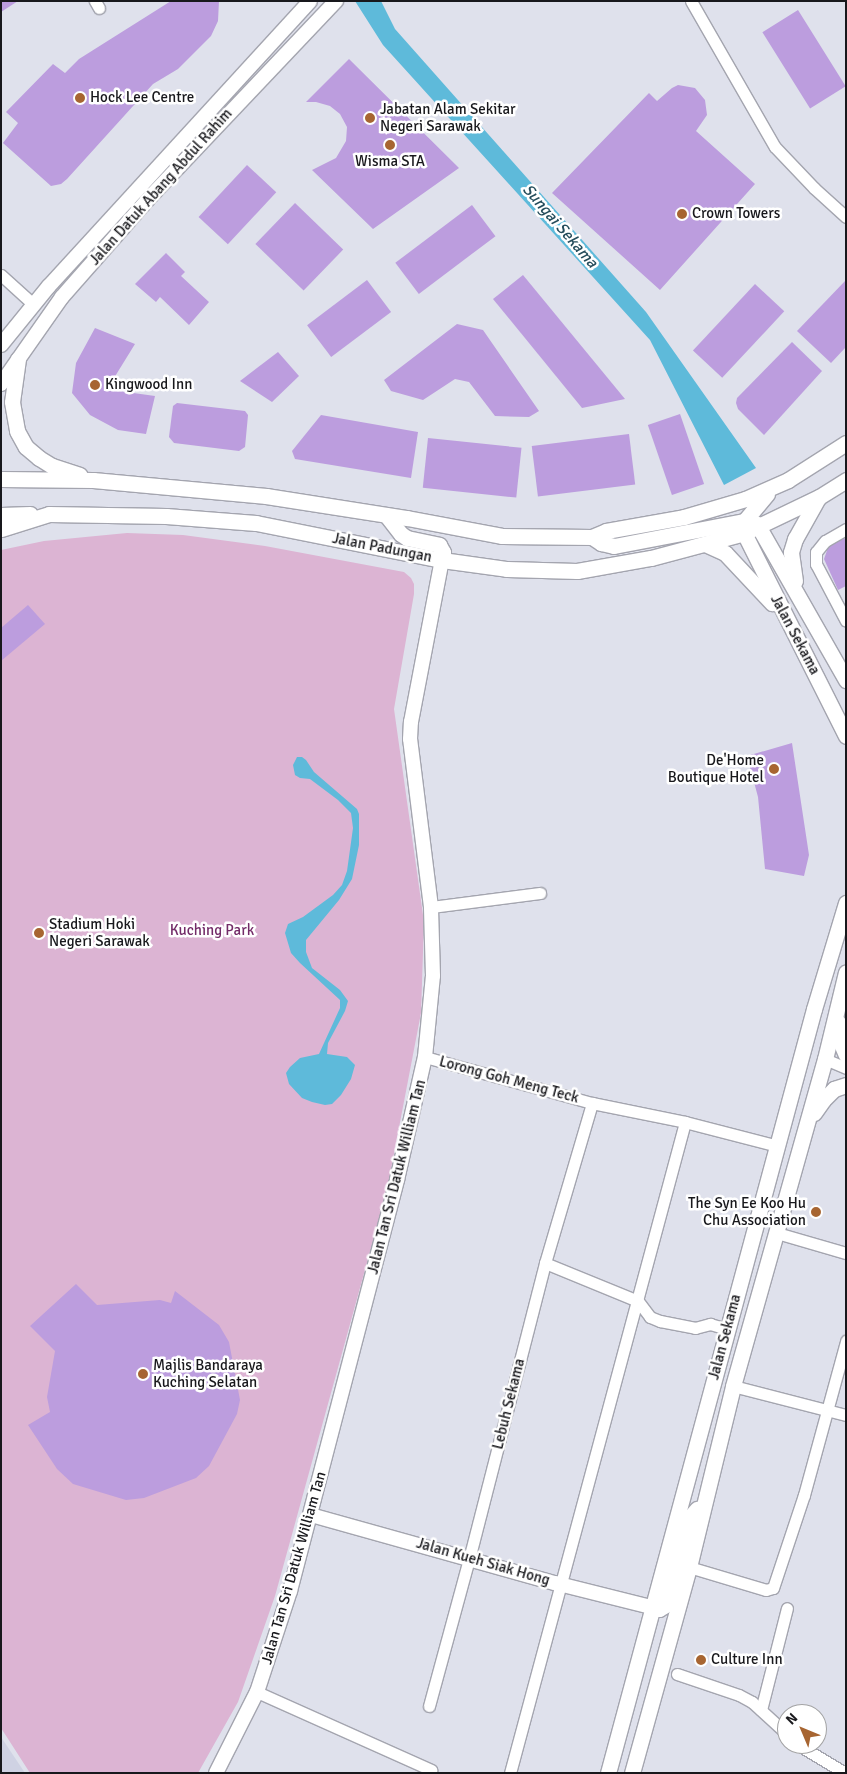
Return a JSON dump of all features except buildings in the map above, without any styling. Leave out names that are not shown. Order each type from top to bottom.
[{"type":"main road","points":[[18,359],[13,389],[13,417],[17,431],[26,447],[52,466],[93,480]]},
{"type":"main road","points":[[1,478],[93,480],[266,496],[386,514],[502,536],[592,537],[606,531],[684,517],[746,499],[778,485],[846,443]]},
{"type":"main road","name":"Jalan Padungan","points":[[1,529],[49,514],[166,516],[256,523],[442,560],[507,569],[577,571],[651,558],[707,545],[744,527],[760,526],[819,497],[846,480]]},
{"type":"main road","points":[[592,537],[601,543],[614,546],[744,527],[756,504],[778,485]]},
{"type":"main road","points":[[798,594],[791,552],[802,523],[819,497]]},
{"type":"main road","points":[[1,515],[49,514]]},
{"type":"main road","points":[[386,514],[401,534],[408,538],[439,545],[442,552],[442,560]]},
{"type":"main road","name":"Jalan Sekama","points":[[760,526],[846,680]]},
{"type":"main road","name":"Jalan Sekama","points":[[744,527],[784,617],[816,675],[846,736]]},
{"type":"main road","points":[[707,545],[725,553],[739,566],[784,617]]},
{"type":"main road","name":"Jalan Sekama","points":[[608,1773],[655,1608],[727,1328],[846,903]]},
{"type":"main road","name":"Jalan Sekama","points":[[632,1773],[689,1567],[733,1386],[783,1235],[802,1141],[845,979]]},
{"type":"main road","points":[[836,1011],[840,1041],[846,1055]]},
{"type":"main road","points":[[785,1121],[796,1103],[811,1062],[825,1058]]},
{"type":"main road","points":[[802,1141],[813,1116],[823,1100],[834,1089],[846,1085]]},
{"type":"main road","points":[[655,1608],[659,1609],[664,1606],[668,1599],[690,1517],[704,1500]]},
{"type":"street","name":"Jalan Datuk Abang Abdul Rahim","points":[[1,344],[33,304],[310,1]]},
{"type":"street","points":[[691,1],[775,147],[814,188],[846,217]]},
{"type":"street","name":"Jalan Datuk Abang Abdul Rahim","points":[[1,384],[62,297],[151,196],[336,2]]},
{"type":"street","points":[[1,275],[33,304]]},
{"type":"street","points":[[846,529],[825,541],[816,552],[816,564],[846,621]]},
{"type":"street","name":"Jalan Tan Sri Datuk William Tan","points":[[216,1773],[257,1692],[290,1591],[395,1189],[425,1057],[432,976],[431,907],[410,739],[410,722],[442,560]]},
{"type":"street","points":[[431,907],[540,892]]},
{"type":"street","name":"Lorong Goh Meng Teck","points":[[425,1057],[592,1103],[685,1122],[778,1146]]},
{"type":"street","points":[[825,1058],[846,1068]]},
{"type":"street","name":"Lebuh Sekama","points":[[429,1706],[470,1559],[545,1263],[592,1103]]},
{"type":"street","points":[[510,1773],[685,1122]]},
{"type":"street","points":[[783,1235],[846,1253]]},
{"type":"street","points":[[545,1263],[638,1301],[650,1317],[660,1321],[695,1328],[710,1324],[727,1328]]},
{"type":"street","points":[[689,1567],[766,1590],[773,1588],[804,1495],[846,1341]]},
{"type":"street","points":[[733,1386],[846,1415]]},
{"type":"street","name":"Jalan Kueh Siak Hong","points":[[311,1515],[655,1608]]},
{"type":"street","points":[[761,1710],[787,1608]]},
{"type":"street","points":[[677,1674],[739,1695],[761,1710],[777,1725]]},
{"type":"street","points":[[257,1692],[431,1770]]},
{"type":"street","points":[[814,1754],[846,1773]]},
{"type":"shaded area","points":[[1,1737],[25,1773],[1,1773]]},
{"type":"green space","name":"Kuching Park","points":[[127,533],[183,535],[265,546],[404,572],[411,578],[414,584],[414,594],[394,709],[424,922],[421,1013],[387,1190],[275,1596],[238,1702],[198,1773],[30,1773],[1,1728],[1,550],[44,541]]},
{"type":"water","name":"Sungai Sekama","points":[[355,1],[381,1],[395,29],[646,312],[756,468],[724,485],[650,340],[383,45]]},
{"type":"water","points":[[297,757],[302,757],[306,760],[314,772],[357,809],[359,814],[359,845],[352,879],[339,900],[306,940],[306,952],[312,968],[340,990],[348,1001],[345,1011],[328,1043],[327,1054],[347,1057],[355,1065],[351,1079],[341,1095],[332,1104],[325,1105],[302,1098],[289,1084],[286,1073],[300,1058],[319,1054],[340,1008],[340,1000],[291,953],[285,933],[288,924],[303,917],[333,895],[342,885],[347,871],[353,828],[351,813],[338,800],[310,779],[300,778],[295,775],[293,765]]},
{"type":"place","name":"Hock Lee Centre","points":[[80,98]]},
{"type":"place","name":"Jabatan Alam Sekitar Negeri Sarawak","points":[[370,118]]},
{"type":"place","name":"Wisma STA","points":[[390,145]]},
{"type":"place","name":"Crown Towers","points":[[682,214]]},
{"type":"place","name":"Kingwood Inn","points":[[95,385]]},
{"type":"place","name":"De'Home Boutique Hotel","points":[[774,769]]},
{"type":"place","name":"Stadium Hoki Negeri Sarawak","points":[[39,933]]},
{"type":"place","name":"The Syn Ee Koo Hu Chu Association","points":[[816,1212]]},
{"type":"place","name":"Majlis Bandaraya Kuching Selatan","points":[[143,1374]]},
{"type":"place","name":"Culture Inn","points":[[701,1660]]}]
